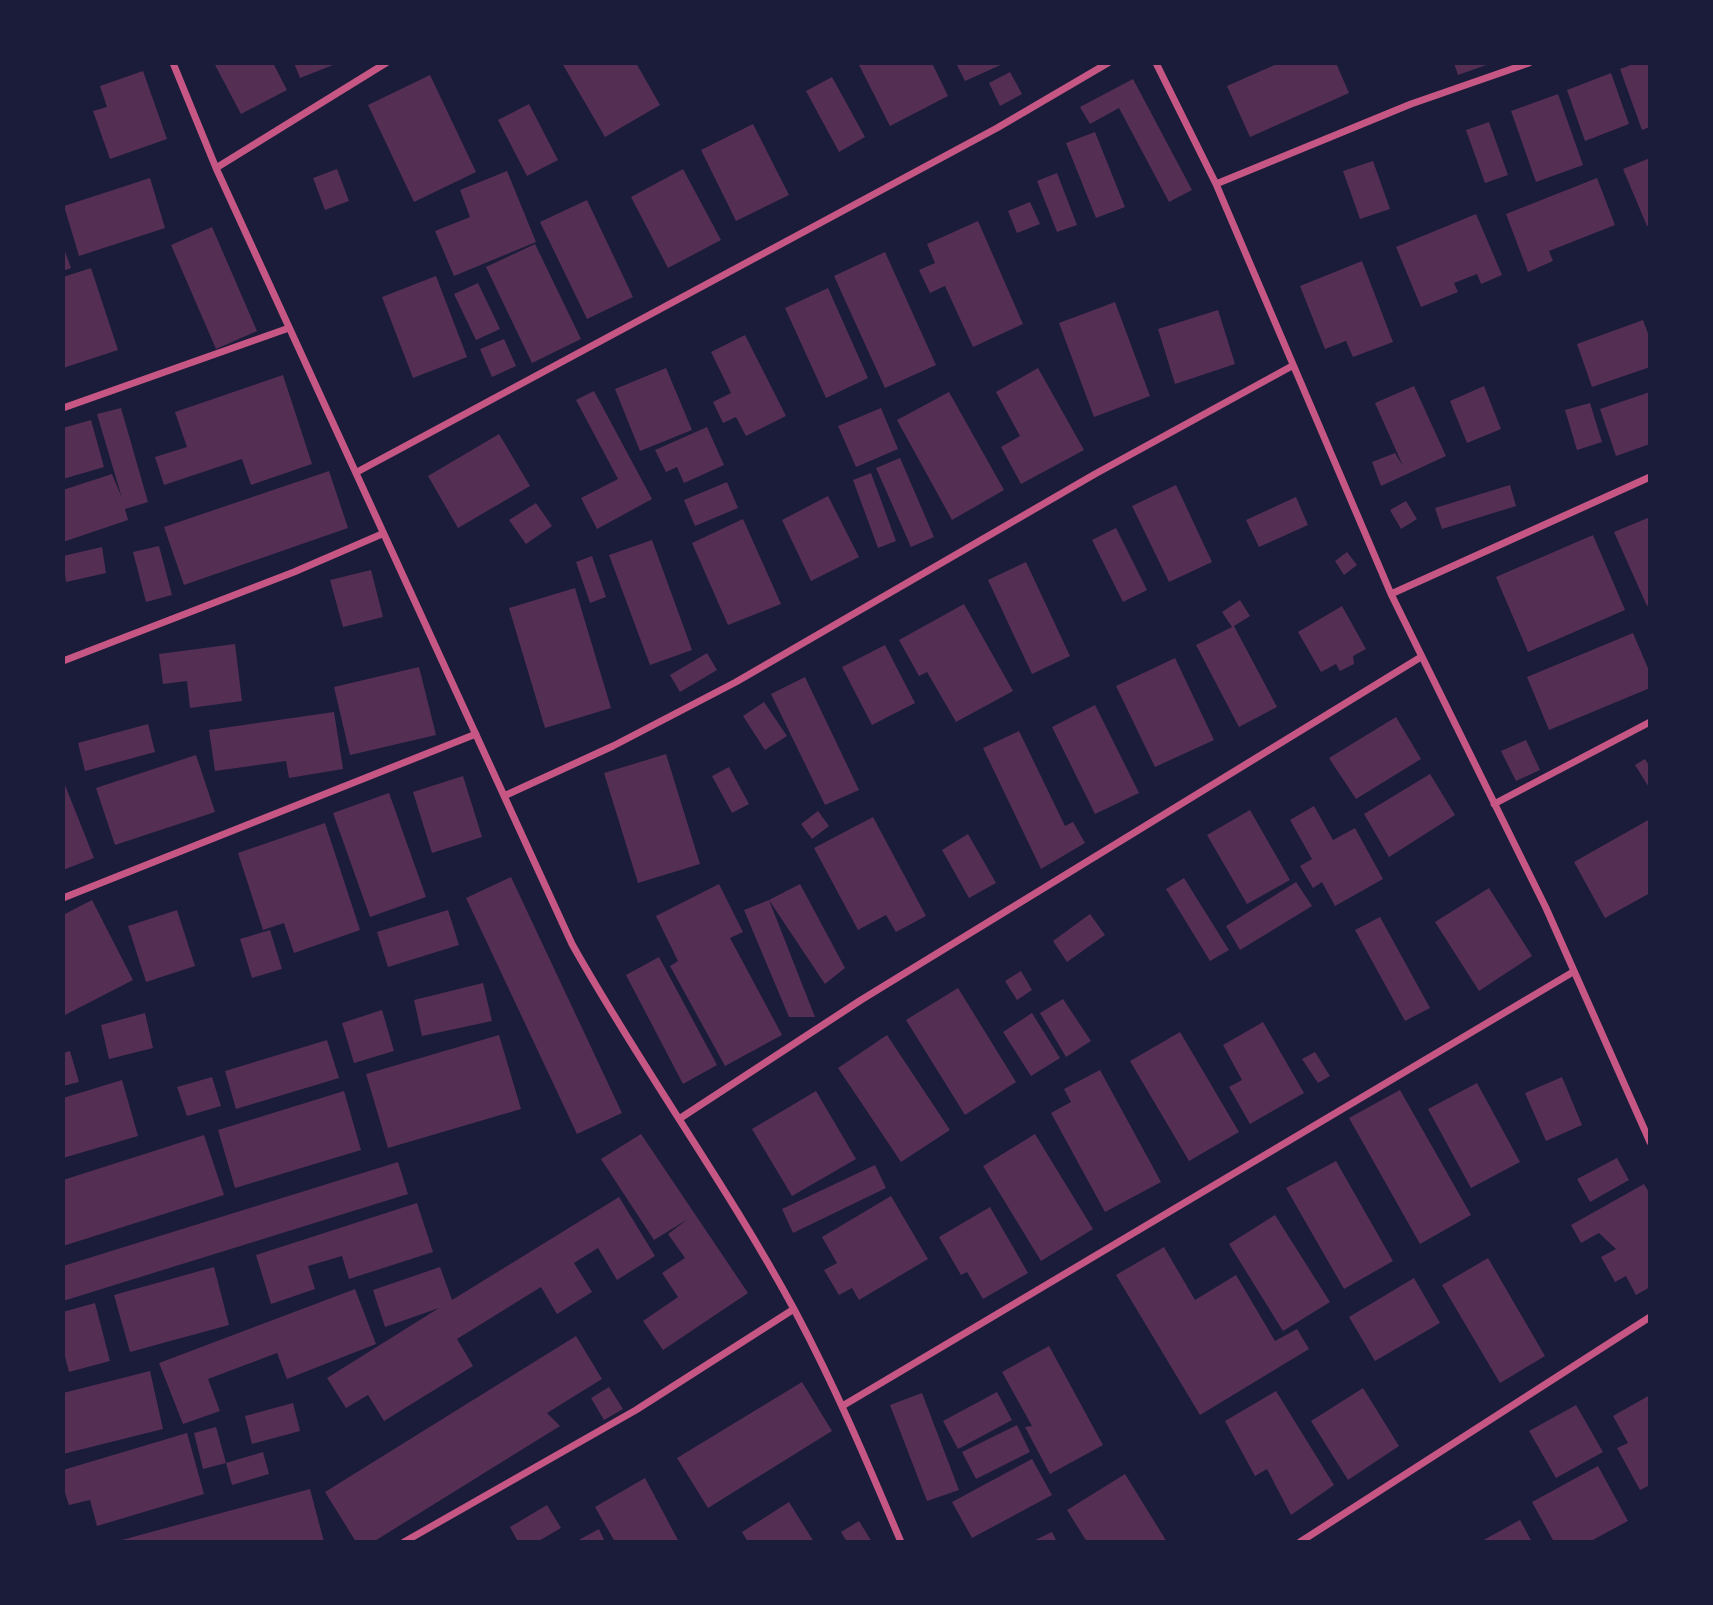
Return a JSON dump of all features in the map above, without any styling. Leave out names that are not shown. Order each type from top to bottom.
[{"type":"street","points":[[173,63],[216,168],[572,944],[618,1027],[679,1119],[794,1309],[844,1405],[901,1542]]},
{"type":"street","points":[[216,168],[386,63]]},
{"type":"street","points":[[357,472],[997,128],[1108,63]]},
{"type":"street","points":[[1156,63],[1216,184],[1391,594],[1546,908],[1650,1142]]},
{"type":"street","points":[[1216,184],[1411,104],[1530,63]]},
{"type":"street","points":[[63,408],[289,328]]},
{"type":"street","points":[[504,796],[613,746],[736,682],[1060,494],[1292,366]]},
{"type":"street","points":[[1391,594],[1650,477]]},
{"type":"street","points":[[63,661],[294,572],[382,534]]},
{"type":"street","points":[[679,1119],[873,993],[1421,657]]},
{"type":"street","points":[[1494,804],[1650,722]]},
{"type":"street","points":[[63,898],[476,734]]},
{"type":"street","points":[[844,1405],[1573,972]]},
{"type":"street","points":[[404,1542],[636,1410],[794,1309]]},
{"type":"street","points":[[1300,1542],[1650,1317]]},
{"type":"building","points":[[214,63],[273,63],[287,90],[241,114]]},
{"type":"building","points":[[294,63],[338,63],[300,78]]},
{"type":"building","points":[[562,63],[636,63],[660,105],[605,137]]},
{"type":"building","points":[[858,63],[932,63],[948,96],[890,126]]},
{"type":"building","points":[[956,63],[1005,63],[965,81]]},
{"type":"building","points":[[1279,63],[1336,63],[1349,93],[1250,137],[1227,86]]},
{"type":"building","points":[[1454,63],[1492,63],[1458,75]]},
{"type":"building","points":[[1636,63],[1650,63],[1650,127],[1642,130],[1620,69]]},
{"type":"building","points":[[143,71],[167,139],[110,159],[93,111],[107,107],[100,86]]},
{"type":"building","points":[[1010,72],[1022,94],[1000,106],[989,83]]},
{"type":"building","points":[[1611,73],[1629,124],[1585,141],[1567,90]]},
{"type":"building","points":[[430,75],[476,172],[414,202],[368,105]]},
{"type":"building","points":[[832,77],[865,137],[839,152],[806,91]]},
{"type":"building","points":[[1133,79],[1192,190],[1169,202],[1119,108],[1090,124],[1080,107]]},
{"type":"building","points":[[1558,94],[1583,165],[1536,182],[1511,111]]},
{"type":"building","points":[[529,104],[558,160],[527,176],[498,120]]},
{"type":"building","points":[[1489,122],[1508,175],[1485,183],[1466,130]]},
{"type":"building","points":[[753,124],[789,195],[736,221],[701,150]]},
{"type":"building","points":[[1095,132],[1125,207],[1096,218],[1066,143]]},
{"type":"building","points":[[1650,158],[1650,225],[1647,226],[1623,169]]},
{"type":"building","points":[[1373,161],[1390,209],[1360,219],[1343,171]]},
{"type":"building","points":[[337,169],[349,201],[325,210],[313,178]]},
{"type":"building","points":[[683,169],[721,240],[668,268],[631,197]]},
{"type":"building","points":[[507,171],[536,242],[454,276],[435,231],[470,217],[460,190]]},
{"type":"building","points":[[1057,173],[1077,225],[1057,232],[1037,181]]},
{"type":"building","points":[[150,178],[165,228],[79,256],[64,206]]},
{"type":"building","points":[[1597,178],[1615,225],[1549,251],[1553,261],[1528,272],[1506,214]]},
{"type":"building","points":[[587,200],[633,297],[587,319],[540,222]]},
{"type":"building","points":[[1030,202],[1040,224],[1017,233],[1008,211]]},
{"type":"building","points":[[1476,214],[1502,275],[1481,284],[1477,274],[1454,283],[1458,292],[1421,307],[1396,247]]},
{"type":"building","points":[[978,221],[1023,324],[973,347],[945,286],[930,293],[919,270],[935,263],[927,244]]},
{"type":"building","points":[[212,227],[257,331],[216,349],[171,245]]},
{"type":"building","points":[[535,244],[581,339],[532,363],[486,267]]},
{"type":"building","points":[[63,246],[71,268],[63,271]]},
{"type":"building","points":[[885,252],[936,365],[885,388],[834,276]]},
{"type":"building","points":[[1362,261],[1393,342],[1353,357],[1346,341],[1325,349],[1300,286]]},
{"type":"building","points":[[91,268],[118,350],[63,368],[63,277]]},
{"type":"building","points":[[436,276],[467,357],[413,378],[382,297]]},
{"type":"building","points":[[478,283],[500,329],[476,340],[454,294]]},
{"type":"building","points":[[828,288],[868,378],[826,398],[785,308]]},
{"type":"building","points":[[1115,302],[1150,396],[1094,417],[1059,323]]},
{"type":"building","points":[[1218,310],[1235,364],[1175,384],[1158,329]]},
{"type":"building","points":[[1643,320],[1650,339],[1650,367],[1592,387],[1577,344]]},
{"type":"building","points":[[745,335],[786,416],[746,436],[736,417],[723,423],[713,402],[731,393],[711,352]]},
{"type":"building","points":[[504,339],[516,366],[492,377],[480,349]]},
{"type":"building","points":[[666,368],[692,430],[640,451],[615,389]]},
{"type":"building","points":[[1038,368],[1084,450],[1021,484],[1001,447],[1020,436],[996,392]]},
{"type":"building","points":[[283,375],[312,464],[251,485],[242,459],[164,485],[155,457],[187,447],[175,412]]},
{"type":"building","points":[[1414,386],[1446,456],[1381,486],[1372,462],[1395,453],[1403,466],[1375,403]]},
{"type":"building","points":[[1484,386],[1501,429],[1467,443],[1450,401]]},
{"type":"building","points":[[594,391],[652,499],[597,529],[581,498],[618,479],[576,400]]},
{"type":"building","points":[[949,392],[1004,490],[952,520],[897,420]]},
{"type":"building","points":[[1650,392],[1650,444],[1616,456],[1600,409]]},
{"type":"building","points":[[1590,403],[1602,442],[1577,450],[1565,410]]},
{"type":"building","points":[[121,408],[148,502],[125,509],[128,520],[63,542],[63,490],[112,474],[122,498],[97,414]]},
{"type":"building","points":[[881,408],[898,449],[856,467],[838,426]]},
{"type":"building","points":[[91,420],[104,467],[63,479],[63,428]]},
{"type":"building","points":[[707,427],[724,465],[684,483],[677,467],[666,472],[655,450]]},
{"type":"building","points":[[499,434],[530,486],[458,528],[428,476]]},
{"type":"building","points":[[900,458],[934,537],[911,547],[876,468]]},
{"type":"building","points":[[329,471],[348,528],[184,585],[164,527]]},
{"type":"building","points":[[871,473],[896,541],[878,548],[853,480]]},
{"type":"building","points":[[727,482],[738,508],[695,526],[684,500]]},
{"type":"building","points":[[1176,485],[1212,562],[1169,582],[1132,506]]},
{"type":"building","points":[[1510,485],[1516,506],[1442,529],[1435,508]]},
{"type":"building","points":[[828,496],[859,557],[811,581],[782,520]]},
{"type":"building","points":[[1296,497],[1308,525],[1259,547],[1246,520]]},
{"type":"building","points":[[1406,501],[1417,519],[1401,529],[1390,510]]},
{"type":"building","points":[[536,503],[552,526],[526,544],[509,520]]},
{"type":"building","points":[[1650,517],[1650,604],[1647,606],[1614,532]]},
{"type":"building","points":[[743,519],[781,604],[728,625],[692,543]]},
{"type":"building","points":[[1116,528],[1147,590],[1123,602],[1092,540]]},
{"type":"building","points":[[1593,535],[1625,610],[1528,652],[1496,577]]},
{"type":"building","points":[[652,540],[692,650],[650,665],[609,555]]},
{"type":"building","points":[[159,546],[172,595],[146,602],[133,552]]},
{"type":"building","points":[[102,547],[106,573],[66,582],[63,556]]},
{"type":"building","points":[[1347,552],[1357,565],[1344,575],[1335,561]]},
{"type":"building","points":[[592,556],[606,597],[590,603],[576,562]]},
{"type":"building","points":[[1026,562],[1070,656],[1032,674],[988,580]]},
{"type":"building","points":[[371,570],[383,617],[343,627],[330,580]]},
{"type":"building","points":[[575,588],[611,708],[545,728],[509,608]]},
{"type":"building","points":[[1240,600],[1250,616],[1234,626],[1277,707],[1239,727],[1196,645],[1232,627],[1222,612]]},
{"type":"building","points":[[964,604],[1013,691],[956,722],[927,672],[919,676],[899,640]]},
{"type":"building","points":[[1342,606],[1366,649],[1353,656],[1354,664],[1340,671],[1336,664],[1321,672],[1298,632]]},
{"type":"building","points":[[1633,633],[1650,673],[1650,688],[1549,730],[1527,677]]},
{"type":"building","points":[[235,644],[242,701],[190,708],[187,681],[163,684],[159,654]]},
{"type":"building","points":[[885,645],[915,703],[872,725],[842,667]]},
{"type":"building","points":[[707,653],[717,670],[680,692],[670,675]]},
{"type":"building","points":[[1175,658],[1214,740],[1155,767],[1116,686]]},
{"type":"building","points":[[419,667],[436,735],[350,755],[334,687]]},
{"type":"building","points":[[805,677],[859,790],[825,805],[771,694]]},
{"type":"building","points":[[764,702],[787,736],[765,750],[743,716]]},
{"type":"building","points":[[1095,705],[1139,793],[1095,814],[1052,727]]},
{"type":"building","points":[[334,712],[343,769],[289,778],[286,761],[215,771],[209,730]]},
{"type":"building","points":[[1396,717],[1421,759],[1356,799],[1329,758]]},
{"type":"building","points":[[148,724],[155,752],[85,771],[78,743]]},
{"type":"building","points":[[1019,731],[1065,826],[1073,822],[1085,843],[1041,869],[983,748]]},
{"type":"building","points":[[1526,740],[1540,770],[1516,781],[1501,751]]},
{"type":"building","points":[[666,754],[700,864],[638,883],[604,773]]},
{"type":"building","points":[[196,755],[215,812],[115,845],[96,788]]},
{"type":"building","points":[[1645,759],[1650,767],[1650,789],[1635,765]]},
{"type":"building","points":[[729,767],[749,804],[732,813],[712,776]]},
{"type":"building","points":[[1430,774],[1455,815],[1389,857],[1364,814]]},
{"type":"building","points":[[463,776],[482,837],[432,853],[413,792]]},
{"type":"building","points":[[63,780],[94,858],[63,870]]},
{"type":"building","points":[[389,793],[426,897],[370,917],[333,813]]},
{"type":"building","points":[[1314,806],[1333,840],[1355,828],[1383,879],[1335,906],[1322,882],[1313,888],[1300,866],[1312,859],[1290,820]]},
{"type":"building","points":[[1250,810],[1290,880],[1247,904],[1207,835]]},
{"type":"building","points":[[818,811],[829,826],[812,839],[801,824]]},
{"type":"building","points":[[873,817],[926,916],[896,932],[886,915],[858,930],[814,848]]},
{"type":"building","points":[[1650,819],[1650,893],[1605,918],[1574,862]]},
{"type":"building","points":[[325,823],[360,930],[294,953],[284,923],[263,930],[238,853]]},
{"type":"building","points":[[968,834],[996,883],[969,898],[942,850]]},
{"type":"building","points":[[511,877],[622,1113],[577,1134],[466,898]]},
{"type":"building","points":[[1184,878],[1229,950],[1210,961],[1166,889]]},
{"type":"building","points":[[1296,882],[1312,906],[1240,950],[1226,926]]},
{"type":"building","points":[[719,884],[743,932],[730,938],[782,1035],[725,1066],[670,966],[678,961],[656,916]]},
{"type":"building","points":[[800,884],[845,968],[825,984],[769,900]]},
{"type":"building","points":[[1489,888],[1532,956],[1479,991],[1435,922]]},
{"type":"building","points":[[92,900],[133,980],[63,1016],[63,915]]},
{"type":"building","points":[[769,900],[815,1017],[789,1017],[744,910]]},
{"type":"building","points":[[177,910],[195,966],[146,982],[128,926]]},
{"type":"building","points":[[448,910],[459,945],[388,967],[377,932]]},
{"type":"building","points":[[1090,914],[1105,935],[1067,962],[1053,941]]},
{"type":"building","points":[[1380,917],[1430,1008],[1405,1021],[1355,930]]},
{"type":"building","points":[[270,930],[282,969],[252,978],[240,939]]},
{"type":"building","points":[[659,957],[717,1065],[683,1084],[626,975]]},
{"type":"building","points":[[1021,971],[1032,990],[1017,1000],[1005,981]]},
{"type":"building","points":[[483,983],[492,1021],[422,1036],[414,1000]]},
{"type":"building","points":[[958,988],[1016,1082],[965,1115],[906,1020]]},
{"type":"building","points":[[1063,999],[1091,1041],[1066,1057],[1040,1013]]},
{"type":"building","points":[[382,1010],[394,1051],[354,1063],[342,1023]]},
{"type":"building","points":[[145,1013],[153,1048],[109,1059],[101,1025]]},
{"type":"building","points":[[1032,1013],[1060,1058],[1031,1076],[1003,1032]]},
{"type":"building","points":[[1263,1022],[1304,1093],[1250,1124],[1229,1087],[1242,1080],[1223,1045]]},
{"type":"building","points":[[1180,1032],[1239,1132],[1189,1161],[1130,1061]]},
{"type":"building","points":[[499,1035],[521,1109],[388,1148],[366,1074]]},
{"type":"building","points":[[887,1035],[950,1130],[901,1162],[838,1068]]},
{"type":"building","points":[[327,1040],[339,1078],[236,1109],[225,1071]]},
{"type":"building","points":[[70,1051],[79,1082],[63,1086],[63,1053]]},
{"type":"building","points":[[1315,1052],[1330,1076],[1318,1083],[1302,1059]]},
{"type":"building","points":[[1100,1070],[1161,1182],[1105,1212],[1051,1113],[1071,1102],[1064,1089]]},
{"type":"building","points":[[212,1077],[221,1106],[187,1116],[177,1087]]},
{"type":"building","points":[[1562,1077],[1582,1125],[1546,1141],[1525,1093]]},
{"type":"building","points":[[122,1080],[138,1136],[63,1158],[63,1098]]},
{"type":"building","points":[[1477,1083],[1520,1162],[1471,1188],[1428,1109]]},
{"type":"building","points":[[1400,1090],[1471,1215],[1420,1244],[1349,1118]]},
{"type":"building","points":[[344,1091],[361,1150],[235,1188],[218,1130]]},
{"type":"building","points":[[816,1091],[856,1159],[792,1196],[752,1129]]},
{"type":"building","points":[[641,1134],[748,1293],[663,1350],[643,1321],[678,1297],[662,1273],[685,1258],[668,1234],[688,1219],[654,1240],[601,1159]]},
{"type":"building","points":[[1035,1134],[1093,1229],[1041,1261],[983,1166]]},
{"type":"building","points":[[204,1135],[224,1195],[63,1246],[63,1180]]},
{"type":"building","points":[[1617,1158],[1629,1180],[1590,1202],[1577,1179]]},
{"type":"building","points":[[1336,1161],[1393,1261],[1344,1289],[1286,1188]]},
{"type":"building","points":[[398,1162],[408,1194],[63,1301],[63,1266]]},
{"type":"building","points":[[875,1165],[886,1188],[793,1233],[782,1209]]},
{"type":"building","points":[[1644,1184],[1650,1194],[1650,1287],[1636,1295],[1626,1276],[1615,1282],[1601,1257],[1616,1249],[1599,1233],[1581,1243],[1571,1225]]},
{"type":"building","points":[[891,1196],[928,1259],[859,1300],[852,1288],[839,1295],[824,1270],[837,1263],[822,1237]]},
{"type":"building","points":[[619,1197],[655,1256],[617,1280],[598,1248],[574,1263],[592,1292],[557,1314],[541,1287],[457,1339],[473,1366],[384,1421],[368,1395],[346,1408],[327,1378],[439,1308],[385,1327],[373,1290],[440,1267],[452,1300]]},
{"type":"building","points":[[417,1203],[433,1252],[349,1279],[342,1256],[308,1266],[315,1289],[271,1304],[256,1255]]},
{"type":"building","points":[[990,1207],[1028,1273],[983,1299],[967,1272],[961,1275],[939,1237]]},
{"type":"building","points":[[1275,1215],[1330,1302],[1283,1331],[1229,1244]]},
{"type":"building","points":[[1164,1247],[1195,1300],[1236,1275],[1275,1341],[1297,1329],[1309,1349],[1200,1415],[1116,1275]]},
{"type":"building","points":[[1488,1258],[1545,1356],[1500,1383],[1442,1285]]},
{"type":"building","points":[[214,1267],[229,1325],[130,1352],[114,1295]]},
{"type":"building","points":[[1414,1278],[1440,1323],[1375,1361],[1349,1317]]},
{"type":"building","points":[[355,1289],[376,1344],[287,1379],[277,1353],[208,1379],[220,1411],[183,1424],[159,1363]]},
{"type":"building","points":[[95,1303],[110,1361],[69,1372],[63,1349],[63,1312]]},
{"type":"building","points":[[576,1336],[602,1379],[547,1413],[560,1426],[373,1542],[356,1542],[325,1492]]},
{"type":"building","points":[[1049,1346],[1103,1445],[1050,1474],[1025,1427],[1032,1426],[1002,1372]]},
{"type":"building","points":[[150,1371],[163,1429],[63,1454],[63,1393]]},
{"type":"building","points":[[802,1382],[832,1431],[708,1508],[677,1458]]},
{"type":"building","points":[[609,1387],[623,1409],[604,1420],[591,1398]]},
{"type":"building","points":[[1363,1388],[1399,1446],[1348,1480],[1311,1421]]},
{"type":"building","points":[[1276,1391],[1334,1485],[1291,1515],[1267,1469],[1255,1476],[1225,1421]]},
{"type":"building","points":[[997,1392],[1012,1420],[958,1449],[943,1421]]},
{"type":"building","points":[[922,1393],[959,1490],[927,1501],[890,1405]]},
{"type":"building","points":[[1650,1395],[1650,1485],[1640,1490],[1617,1448],[1628,1443],[1613,1416]]},
{"type":"building","points":[[293,1403],[300,1431],[252,1444],[245,1416]]},
{"type":"building","points":[[1576,1405],[1603,1452],[1556,1478],[1529,1431]]},
{"type":"building","points":[[1017,1425],[1030,1452],[976,1479],[962,1452]]},
{"type":"building","points":[[216,1427],[226,1463],[203,1469],[194,1433]]},
{"type":"building","points":[[187,1433],[204,1494],[97,1526],[90,1500],[69,1505],[63,1487],[63,1470]]},
{"type":"building","points":[[263,1452],[269,1474],[232,1485],[226,1463]]},
{"type":"building","points":[[1032,1459],[1052,1495],[972,1538],[952,1502]]},
{"type":"building","points":[[1598,1466],[1628,1521],[1589,1542],[1554,1542],[1532,1502]]},
{"type":"building","points":[[1125,1474],[1167,1542],[1087,1542],[1067,1510]]},
{"type":"building","points":[[645,1478],[679,1542],[615,1542],[595,1507]]},
{"type":"building","points":[[310,1489],[324,1542],[118,1542],[118,1541]]},
{"type":"building","points":[[789,1502],[814,1542],[748,1542],[742,1532]]},
{"type":"building","points":[[547,1505],[561,1528],[537,1542],[518,1542],[510,1527]]},
{"type":"building","points":[[1520,1520],[1532,1542],[1480,1542]]},
{"type":"building","points":[[859,1521],[872,1542],[847,1542],[841,1532]]},
{"type":"building","points":[[599,1529],[605,1542],[575,1542]]},
{"type":"building","points":[[1052,1532],[1057,1542],[1031,1542]]}]
